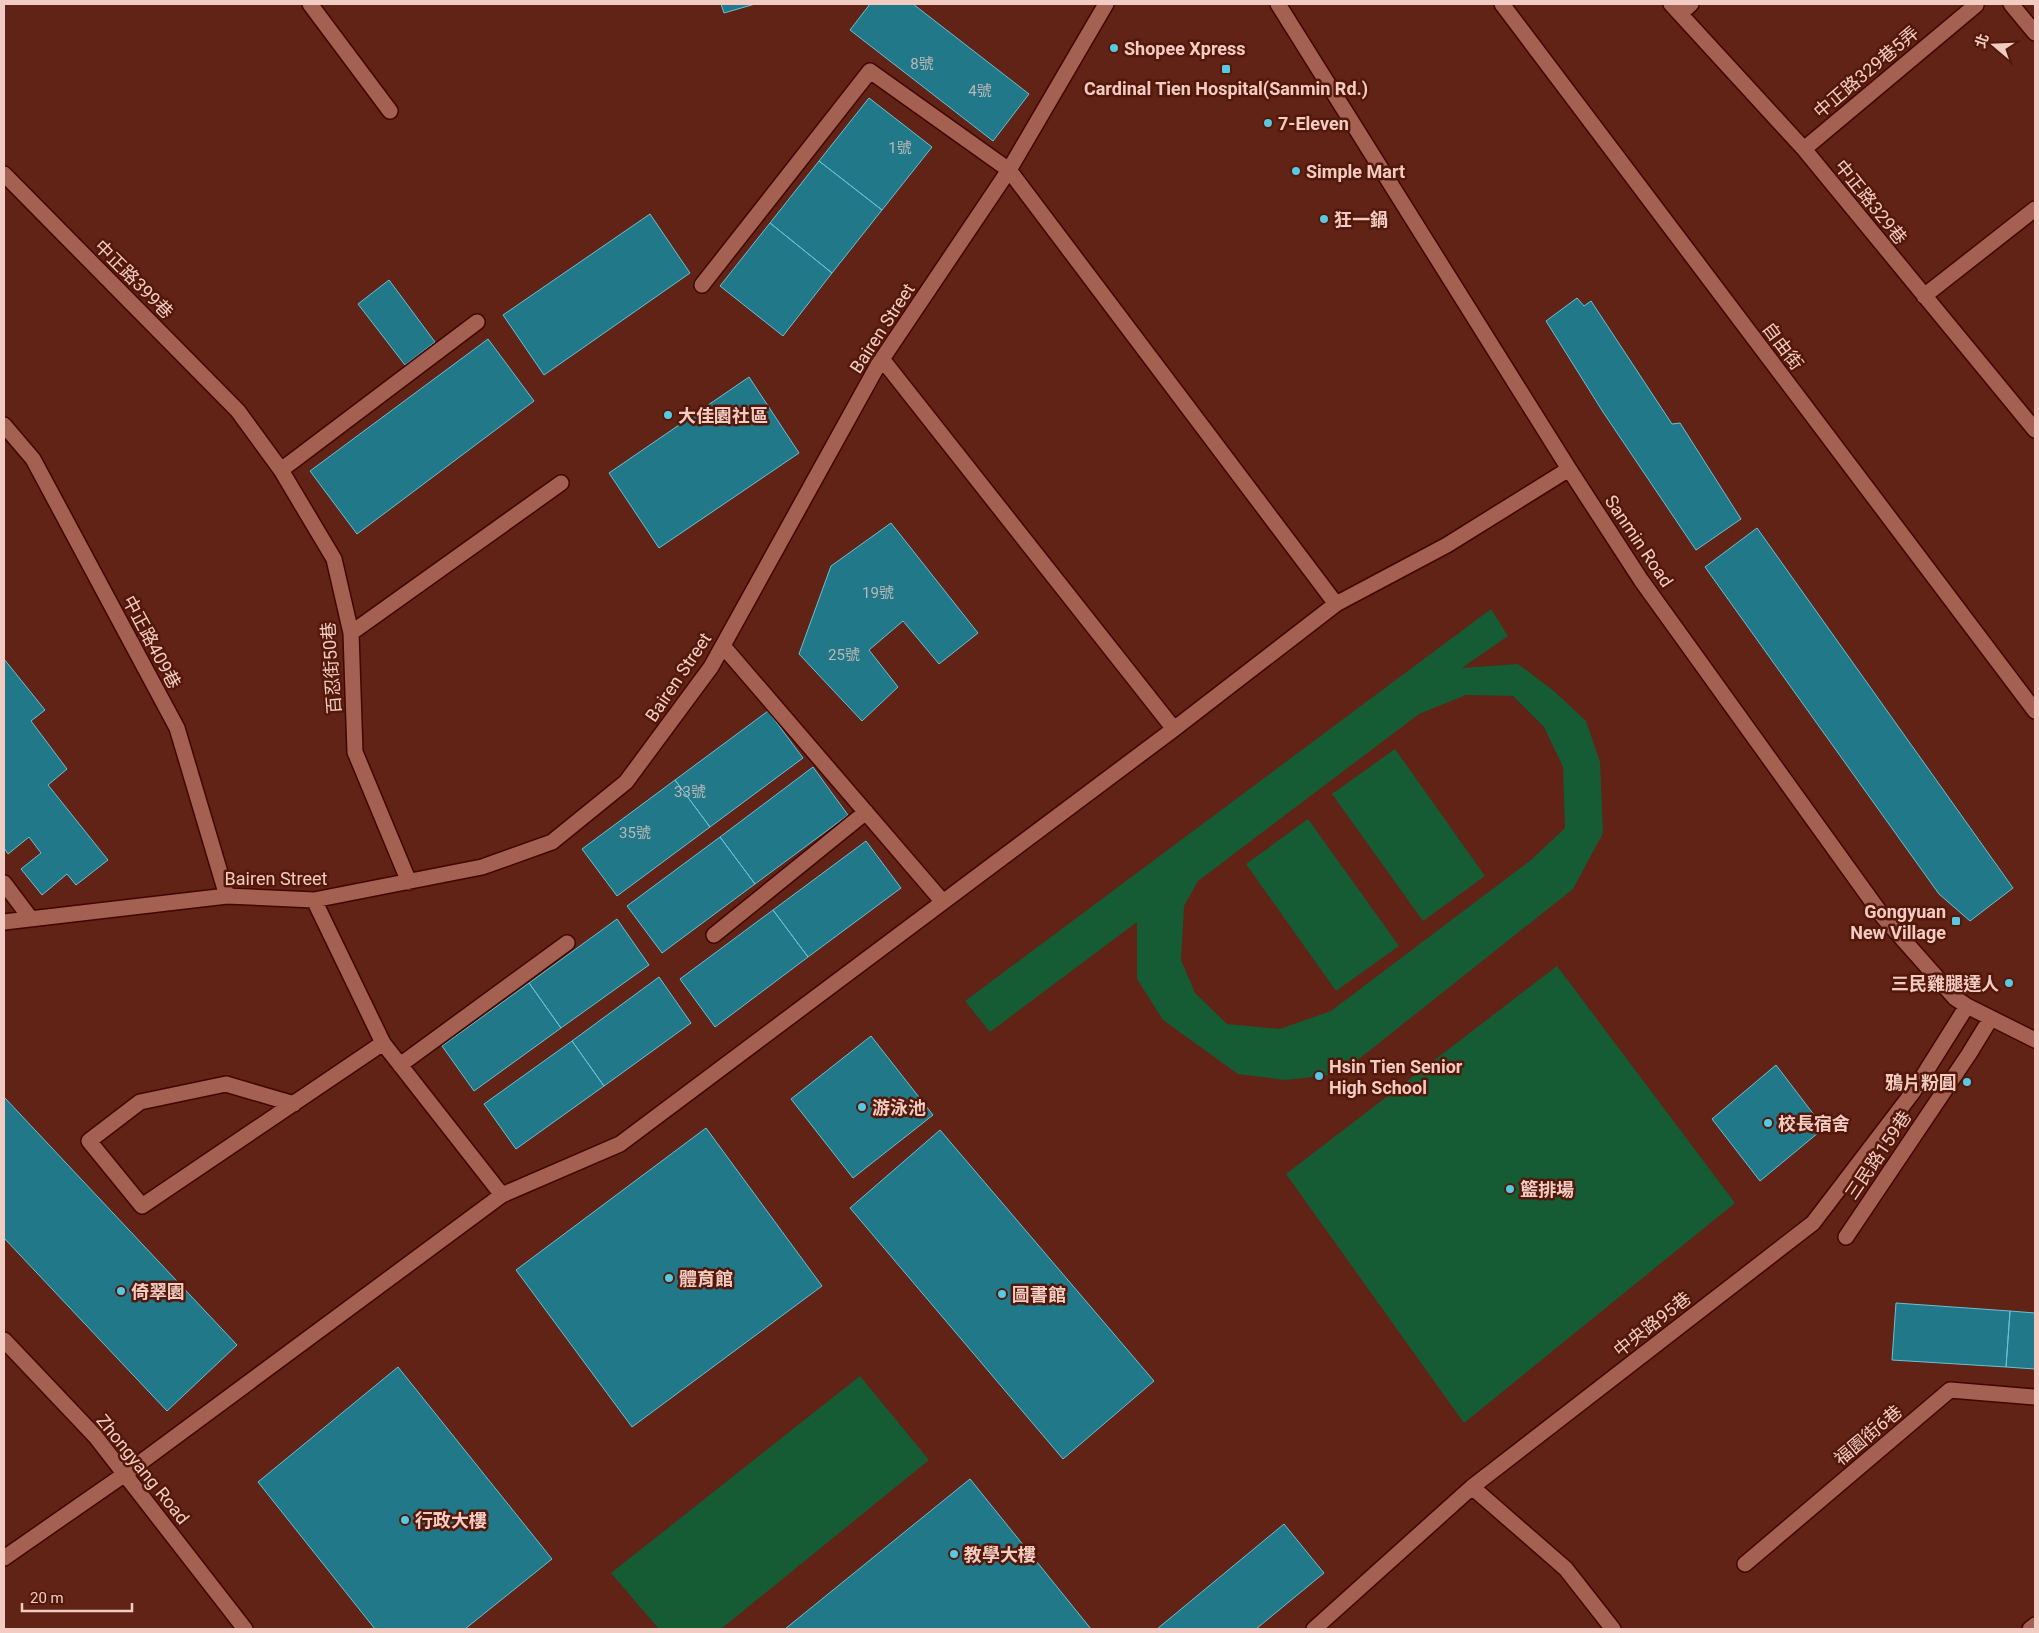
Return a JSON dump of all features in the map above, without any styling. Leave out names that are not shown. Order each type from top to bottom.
[{"type":"street","points":[[310,4],[390,111]]},
{"type":"street","name":"Bairen Street","points":[[4,922],[227,896],[314,900],[482,867],[552,842],[626,782],[711,667],[882,359],[1009,170],[1106,4]]},
{"type":"street","name":"Sanmin Road","points":[[1278,4],[1569,469],[1641,580],[1884,918],[1955,998],[1967,1006],[2035,1040]]},
{"type":"street","name":"自由街","points":[[1502,4],[2035,711]]},
{"type":"street","points":[[2011,4],[2035,33]]},
{"type":"street","name":"中正路329巷5弄","points":[[1804,149],[1976,6]]},
{"type":"street","name":"中正路329巷","points":[[1680,7],[1804,149],[2035,430]]},
{"type":"street","points":[[702,285],[870,71],[1009,170],[1336,604]]},
{"type":"street","name":"中正路399巷","points":[[4,174],[238,410]]},
{"type":"street","points":[[1924,296],[2035,209]]},
{"type":"street","points":[[281,470],[477,322]]},
{"type":"street","points":[[882,359],[1174,729]]},
{"type":"street","name":"百忍街50巷","points":[[238,410],[281,470],[334,559],[351,633],[355,752],[409,882]]},
{"type":"street","name":"中正路409巷","points":[[4,425],[33,459],[177,728],[227,896]]},
{"type":"street","points":[[4,1558],[125,1474],[502,1195],[620,1144],[1174,729],[1336,604],[1447,546],[1569,469]]},
{"type":"street","points":[[351,633],[560,483]]},
{"type":"street","points":[[723,646],[943,902]]},
{"type":"street","points":[[714,935],[866,812]]},
{"type":"street","points":[[4,883],[31,919]]},
{"type":"street","points":[[314,900],[383,1044],[502,1195]]},
{"type":"street","points":[[400,1065],[566,943]]},
{"type":"street","name":"中央路95巷","points":[[1324,1626],[1472,1487],[1813,1223],[1913,1092],[1967,1006]]},
{"type":"street","name":"三民路159巷","points":[[1846,1237],[1969,1054],[1991,1018]]},
{"type":"street","points":[[294,1104],[226,1084],[140,1102],[89,1141],[142,1206],[294,1104],[383,1044]]},
{"type":"street","name":"Zhongyang Road","points":[[4,1340],[95,1436],[245,1629]]},
{"type":"street","name":"福園街6巷","points":[[1745,1564],[1950,1390],[2035,1397]]},
{"type":"street","points":[[1472,1487],[1566,1569],[1613,1629]]},
{"type":"street","points":[[2030,1629],[2035,1626]]},
{"type":"green space","points":[[1491,609],[1508,636],[1462,668],[1518,664],[1554,691],[1586,721],[1600,762],[1603,833],[1573,889],[1340,1074],[1285,1080],[1238,1074],[1163,1020],[1137,979],[1137,922],[990,1032],[965,1001]],"holes":[[[1466,695],[1513,696],[1544,727],[1563,767],[1565,828],[1531,860],[1331,1011],[1280,1029],[1227,1024],[1195,993],[1181,960],[1184,906],[1198,881],[1419,714]]]},
{"type":"green space","points":[[1395,749],[1485,876],[1423,921],[1332,794]]},
{"type":"green space","points":[[1308,819],[1399,946],[1336,991],[1246,864]]},
{"type":"green space","name":"籃排場","points":[[1557,966],[1735,1203],[1464,1423],[1286,1174]]},
{"type":"green space","points":[[860,1376],[929,1460],[721,1629],[659,1629],[611,1573]]},
{"type":"building","points":[[721,4],[755,4],[724,13]]},
{"type":"building","points":[[870,4],[913,4],[1029,94],[993,141],[850,30]]},
{"type":"building","points":[[869,98],[932,147],[882,210],[819,161]]},
{"type":"building","points":[[819,161],[882,210],[832,273],[770,223]]},
{"type":"building","points":[[650,214],[690,273],[544,375],[503,315]]},
{"type":"building","points":[[770,223],[832,273],[783,336],[720,286]]},
{"type":"building","points":[[389,280],[435,342],[405,365],[358,304]]},
{"type":"building","points":[[1577,298],[1584,306],[1591,301],[1672,424],[1680,423],[1741,519],[1696,550],[1603,412],[1546,321]]},
{"type":"building","points":[[488,339],[534,401],[357,534],[310,471]]},
{"type":"building","points":[[749,377],[799,453],[659,548],[609,473]]},
{"type":"building","points":[[891,523],[978,633],[939,664],[903,621],[869,650],[898,687],[862,721],[799,654],[831,566]]},
{"type":"building","points":[[1757,528],[2013,888],[1970,921],[1939,894],[1705,567]]},
{"type":"building","points":[[4,659],[45,710],[31,721],[67,769],[48,785],[108,860],[76,885],[67,874],[42,895],[21,869],[41,853],[29,837],[8,854],[4,848]]},
{"type":"building","points":[[768,711],[803,758],[710,827],[675,780]]},
{"type":"building","points":[[813,767],[848,815],[755,884],[720,837]]},
{"type":"building","points":[[675,780],[710,827],[617,896],[582,849]]},
{"type":"building","points":[[720,837],[755,884],[662,953],[627,906]]},
{"type":"building","points":[[866,841],[901,888],[808,957],[773,910]]},
{"type":"building","points":[[773,910],[808,957],[715,1027],[680,979]]},
{"type":"building","points":[[617,919],[649,965],[561,1028],[529,983]]},
{"type":"building","points":[[659,977],[691,1023],[604,1086],[572,1041]]},
{"type":"building","points":[[529,983],[561,1028],[474,1091],[442,1046]]},
{"type":"building","name":"游泳池","points":[[871,1036],[933,1115],[853,1178],[791,1099]]},
{"type":"building","points":[[572,1041],[604,1086],[516,1149],[484,1104]]},
{"type":"building","name":"校長宿舍","points":[[1776,1065],[1824,1128],[1760,1181],[1712,1119]]},
{"type":"building","name":"倚翠園","points":[[4,1097],[237,1345],[167,1411],[4,1238]]},
{"type":"building","name":"體育館","points":[[706,1128],[822,1286],[632,1427],[516,1270]]},
{"type":"building","name":"圖書館","points":[[940,1130],[1154,1381],[1063,1459],[850,1208]]},
{"type":"building","points":[[1896,1303],[2010,1311],[2006,1367],[1892,1360]]},
{"type":"building","points":[[2010,1311],[2035,1313],[2035,1369],[2006,1367]]},
{"type":"building","name":"行政大樓","points":[[398,1367],[552,1559],[465,1629],[375,1629],[258,1482]]},
{"type":"building","name":"教學大樓","points":[[970,1479],[1091,1629],[785,1629]]},
{"type":"building","points":[[1284,1524],[1324,1573],[1256,1629],[1157,1629]]},
{"type":"place","name":"Shopee Xpress","points":[[1114,48]]},
{"type":"place","name":"Cardinal Tien Hospital(Sanmin Rd.)","points":[[1226,69]]},
{"type":"place","name":"7-Eleven","points":[[1268,123]]},
{"type":"place","name":"Simple Mart","points":[[1296,171]]},
{"type":"place","name":"狂一鍋","points":[[1324,219]]},
{"type":"place","name":"大佳園社區","points":[[668,415]]},
{"type":"place","name":"Gongyuan New Village","points":[[1956,921]]},
{"type":"place","name":"三民雞腿達人","points":[[2009,983]]},
{"type":"place","name":"Hsin Tien Senior High School","points":[[1319,1076]]},
{"type":"place","name":"鴉片粉圓","points":[[1967,1082]]},
{"type":"place","name":"游泳池","points":[[862,1107]]},
{"type":"place","name":"校長宿舍","points":[[1768,1123]]},
{"type":"place","name":"籃排場","points":[[1510,1189]]},
{"type":"place","name":"體育館","points":[[669,1278]]},
{"type":"place","name":"倚翠園","points":[[121,1291]]},
{"type":"place","name":"圖書館","points":[[1002,1294]]},
{"type":"place","name":"行政大樓","points":[[405,1520]]},
{"type":"place","name":"教學大樓","points":[[954,1554]]}]
